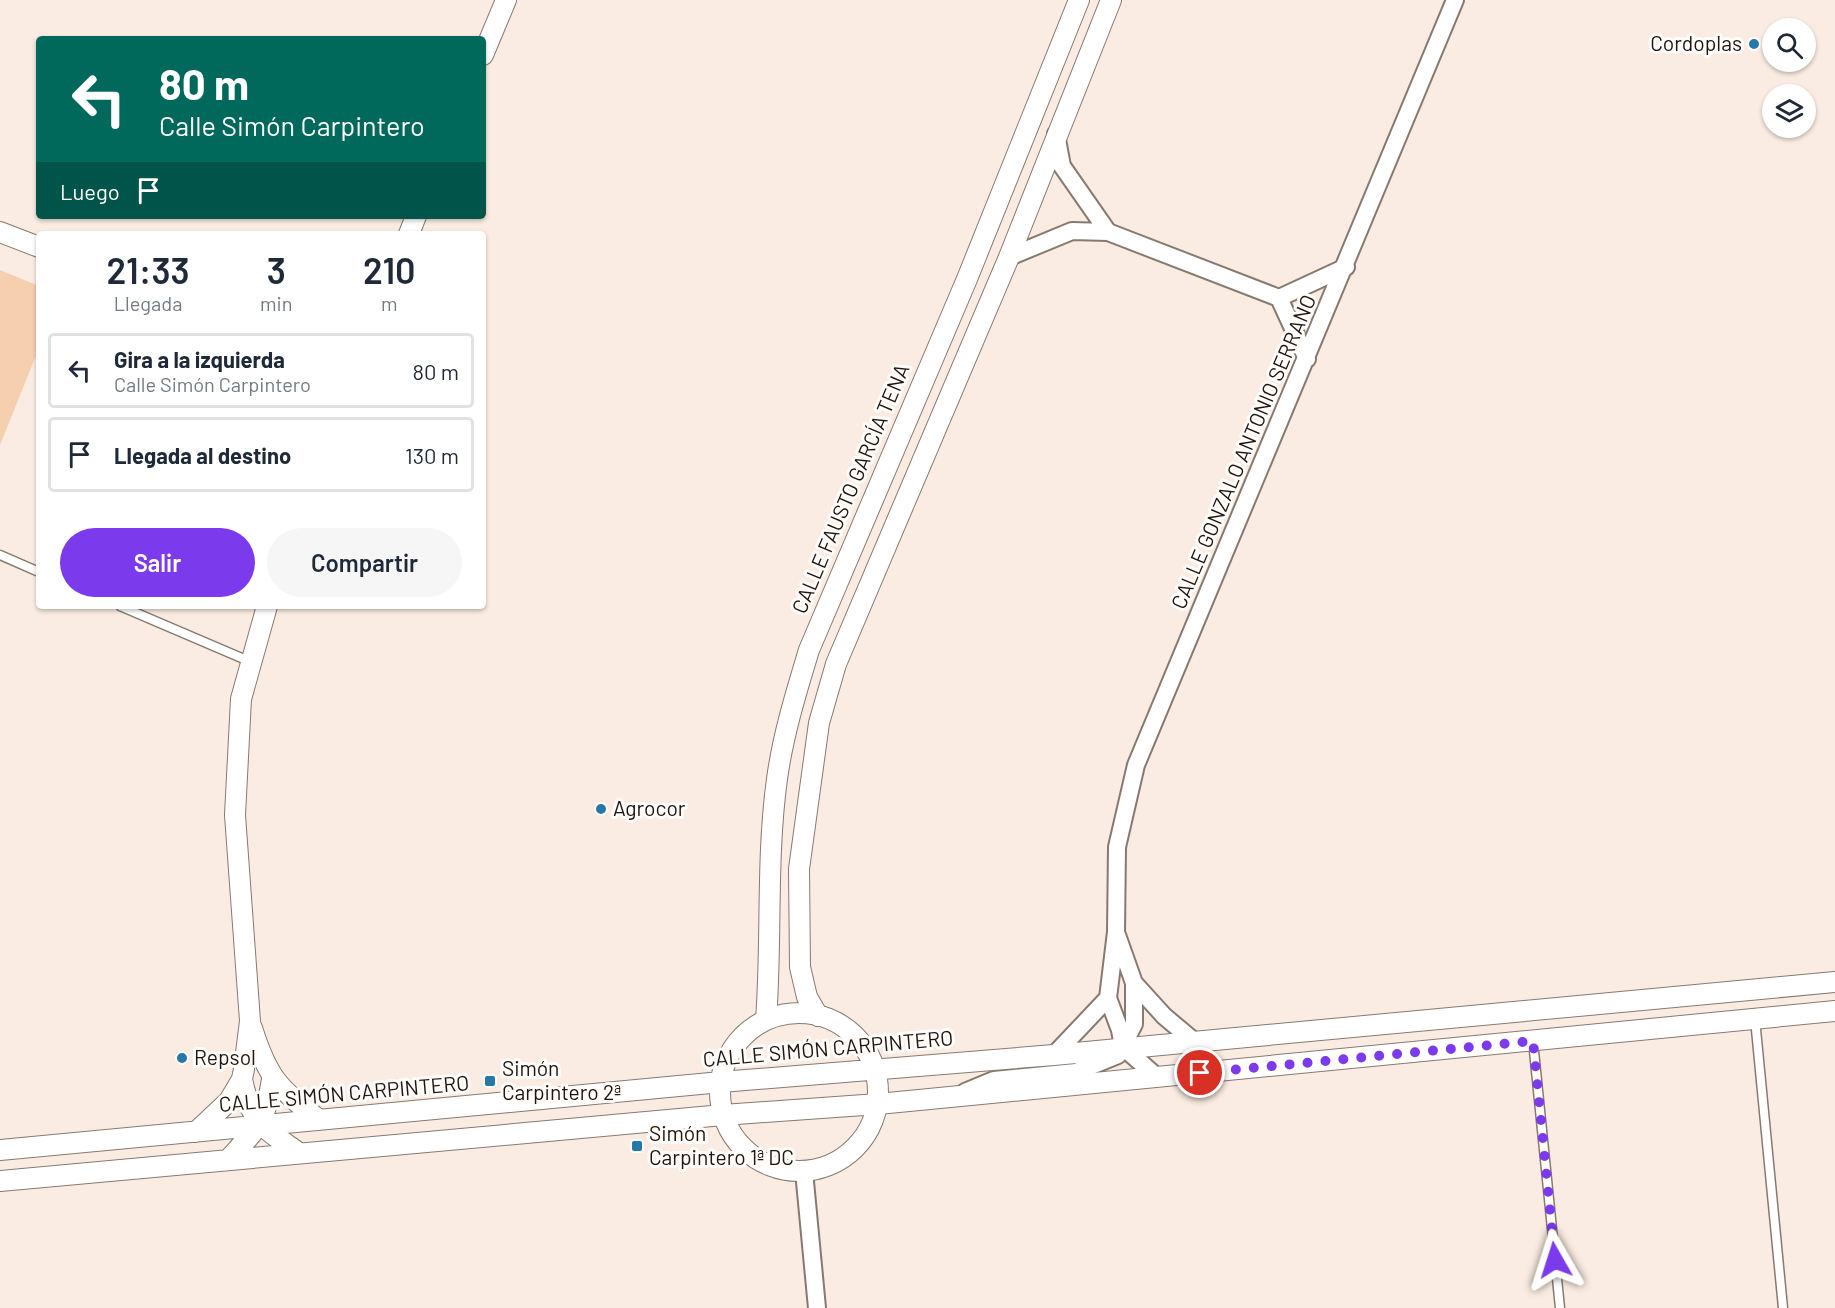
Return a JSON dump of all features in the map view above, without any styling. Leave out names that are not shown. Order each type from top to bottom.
[{"type":"street","points":[[486,48],[506,0]]},
{"type":"street","name":"CALLE FAUSTO GARCÍA TENA","points":[[766,1020],[770,970],[769,892],[777,779],[790,711],[806,660],[967,279],[1078,0]]},
{"type":"street","points":[[818,1016],[807,997],[800,967],[799,869],[819,723],[836,664],[1009,257],[1111,0]]},
{"type":"street","name":"CALLE GONZALO ANTONIO SERRANO","points":[[1123,1047],[1120,1030],[1108,998],[1116,932],[1117,847],[1136,765],[1308,359],[1455,0]]},
{"type":"street","points":[[1056,134],[1062,166],[1108,232]]},
{"type":"street","points":[[1009,257],[1072,231],[1108,232],[1279,298],[1308,359]]},
{"type":"street","points":[[0,232],[36,246]]},
{"type":"street","points":[[1279,298],[1346,267]]},
{"type":"street","points":[[266,609],[241,699],[236,815],[250,1021],[242,1079],[246,1097],[260,1126],[299,1153]]},
{"type":"street","name":"CALLE GONZALO ANTONIO SERRANO","points":[[1116,932],[1134,983],[1134,1024],[1123,1047]]},
{"type":"street","name":"CALLE SIMÓN CARPINTERO","points":[[0,1150],[721,1082],[1054,1055],[1835,982]]},
{"type":"street","name":"CALLE GONZALO ANTONIO SERRANO","points":[[1134,983],[1164,1016],[1195,1042]]},
{"type":"street","points":[[1704,994],[1691,1001],[1686,1010],[1692,1018],[1709,1023]]},
{"type":"street","points":[[1054,1055],[1108,998]]},
{"type":"street","points":[[1656,999],[1672,1012],[1660,1028]]},
{"type":"street","name":"CALLE SIMÓN CARPINTERO","points":[[0,1181],[723,1115],[878,1104],[1835,1011]]},
{"type":"street","points":[[792,1014],[818,1016],[843,1026],[862,1045],[875,1069],[878,1104],[870,1129],[853,1151],[831,1165],[804,1171],[778,1169],[754,1157],[735,1139],[723,1115],[721,1082],[729,1056],[744,1035],[766,1020],[792,1014]]},
{"type":"street","points":[[250,1021],[262,1060],[272,1079],[319,1120]]},
{"type":"street","points":[[1386,1024],[1377,1032],[1375,1041],[1390,1054]]},
{"type":"street","points":[[1347,1028],[1364,1040],[1362,1049],[1351,1058]]},
{"type":"street","points":[[1123,1047],[1157,1077]]},
{"type":"street","name":"CALLE SIMÓN CARPINTERO","points":[[955,1096],[994,1080],[1076,1072],[1118,1055],[1123,1047]]},
{"type":"street","points":[[196,1132],[230,1101],[242,1079]]},
{"type":"street","points":[[228,1160],[260,1126],[266,1110],[272,1079]]},
{"type":"street","points":[[804,1171],[817,1308]]},
{"type":"lane","points":[[0,555],[36,571]]},
{"type":"lane","points":[[127,609],[251,662]]},
{"type":"lane","points":[[1755,1019],[1783,1308]]},
{"type":"lane","points":[[1533,1041],[1560,1308]]},
{"type":"shaded area","points":[[0,270],[36,285],[36,355],[0,445]]},
{"type":"place","name":"Cordoplas","points":[[1754,44]]},
{"type":"place","name":"Agrocor","points":[[601,809]]},
{"type":"place","name":"Repsol","points":[[182,1058]]},
{"type":"place","name":"Simón Carpintero 2ª","points":[[490,1081]]},
{"type":"place","name":"Simón Carpintero 1ª DC","points":[[637,1146]]},
{"type":"route","points":[[1200,1073],[1533,1041],[1555,1260]]}]
